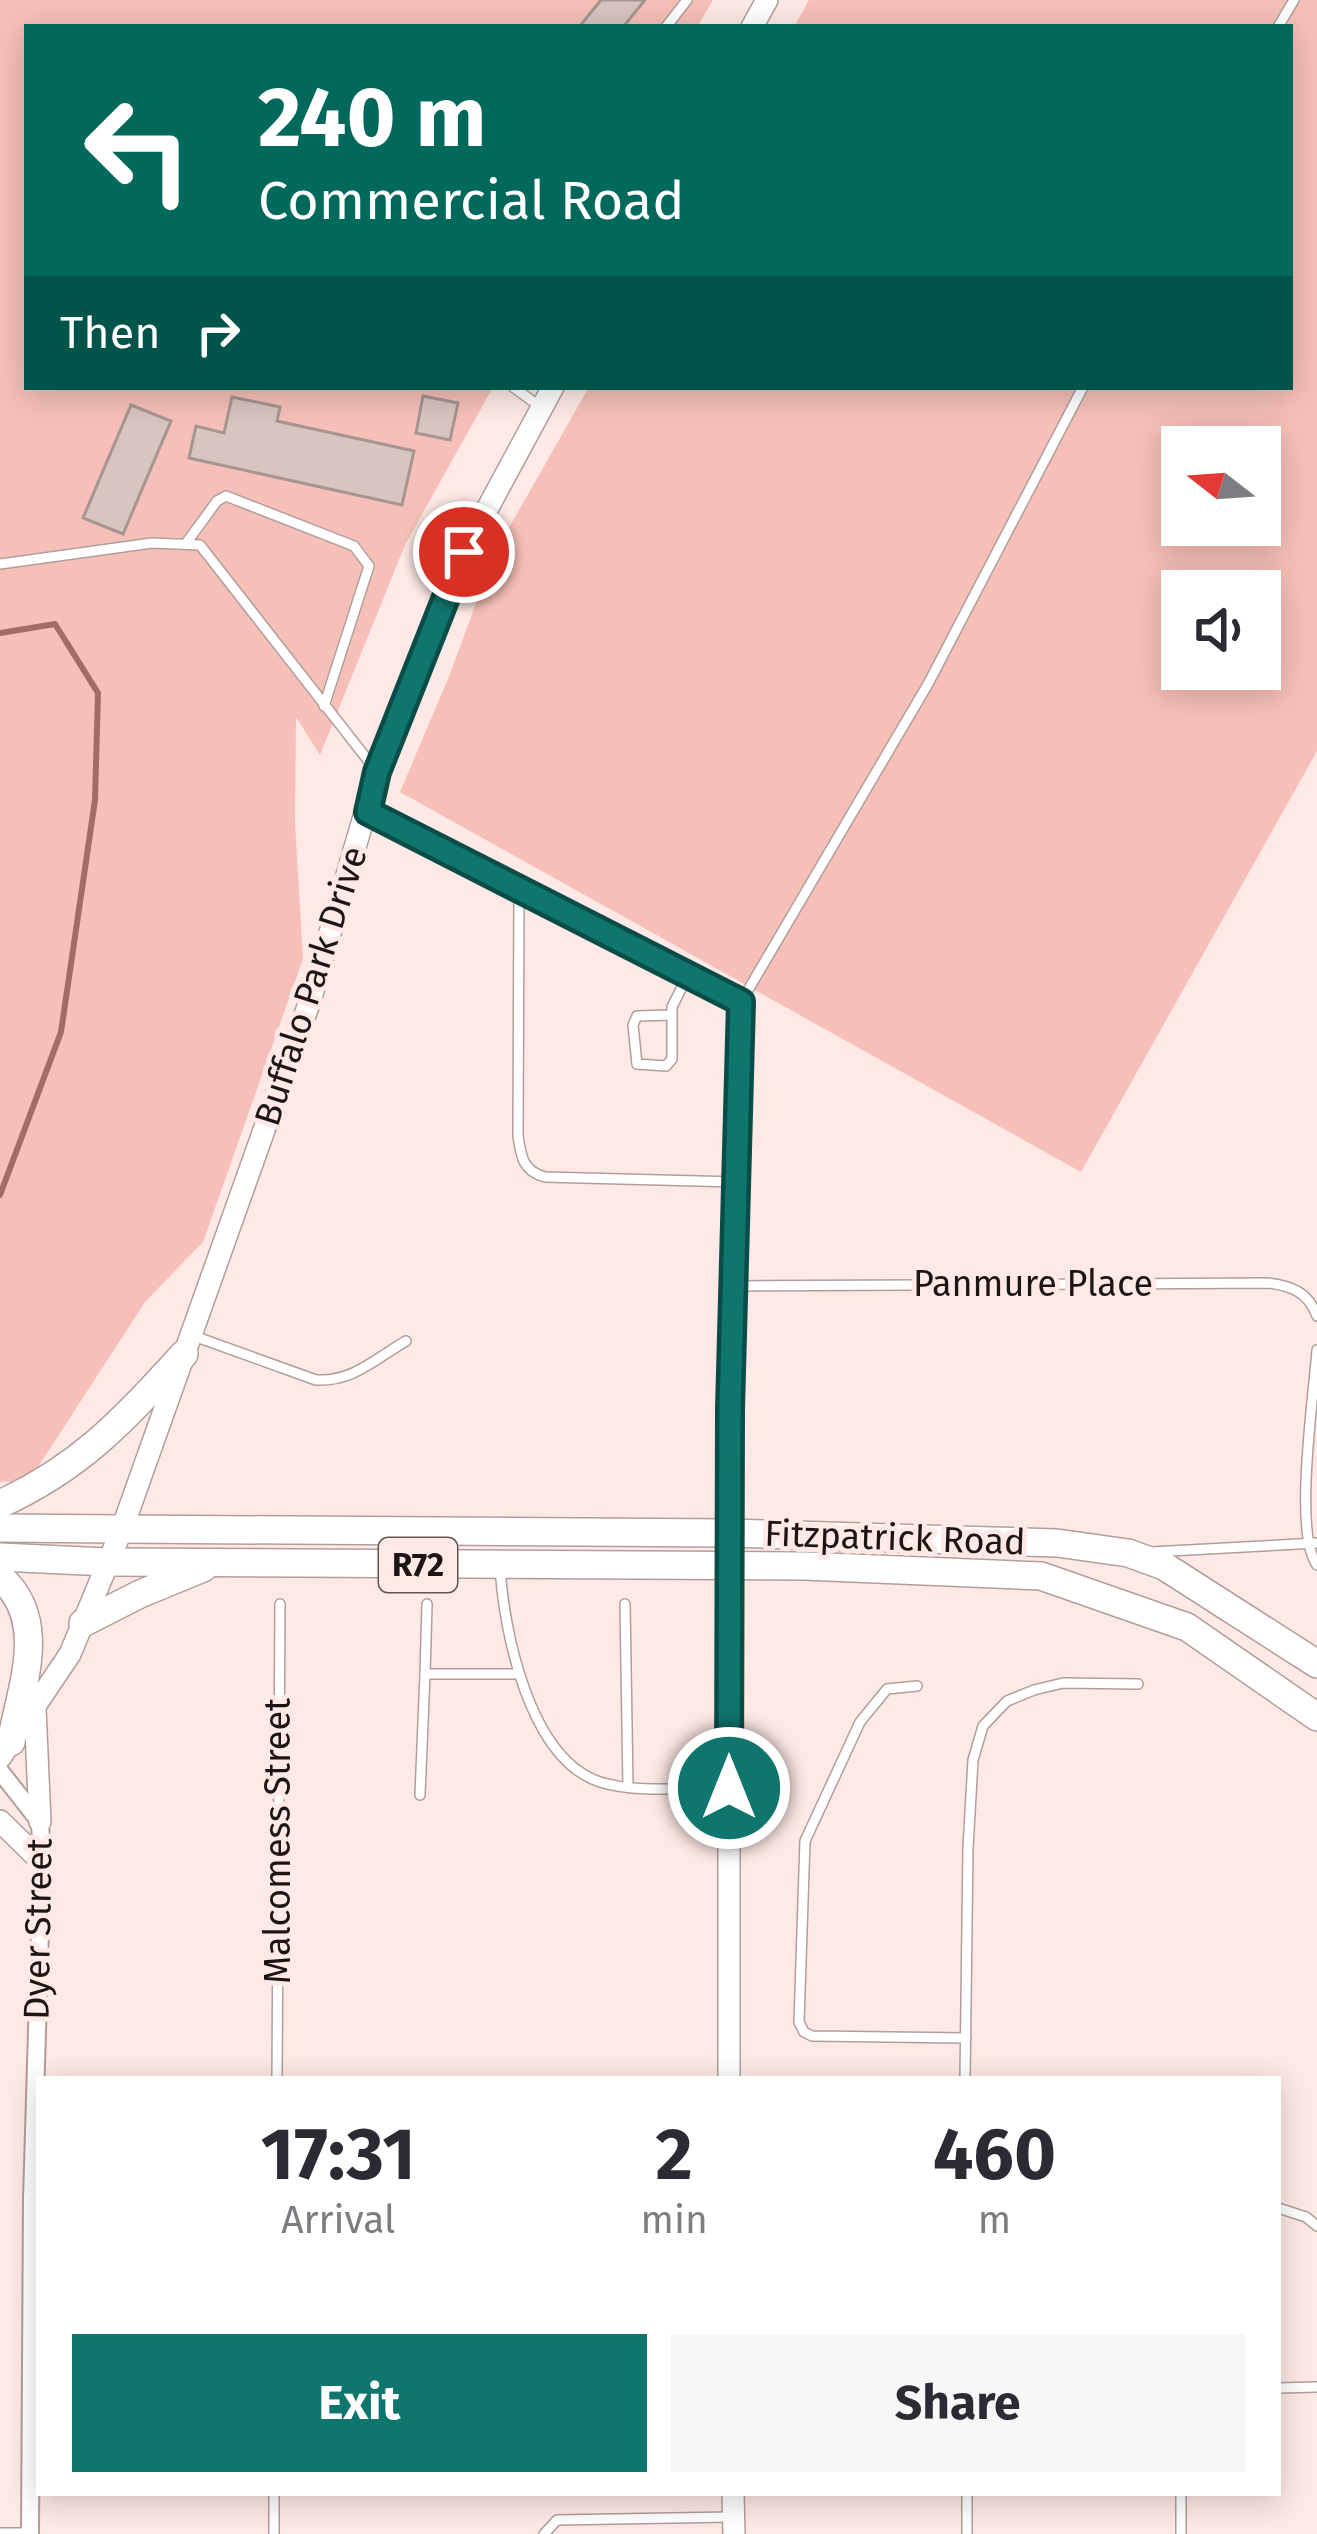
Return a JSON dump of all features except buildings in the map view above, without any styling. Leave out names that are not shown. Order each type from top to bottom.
[{"type":"main road","points":[[0,1504],[48,1481],[92,1450],[188,1344]]},
{"type":"main road","name":"R72","points":[[0,1528],[122,1529]]},
{"type":"main road","name":"Fitzpatrick Road","points":[[122,1529],[729,1533],[1057,1544],[1128,1553]]},
{"type":"main road","name":"R72","points":[[1128,1553],[1164,1567],[1317,1664]]},
{"type":"main road","name":"R72","points":[[0,1557],[106,1562]]},
{"type":"main road","name":"Fitzpatrick Road","points":[[106,1562],[729,1567],[1041,1576],[1187,1627],[1317,1717]]},
{"type":"main road","points":[[83,1623],[212,1564]]},
{"type":"main road","points":[[0,1577],[23,1606],[31,1637],[5,1750]]},
{"type":"street","name":"Buffalo Park Drive","points":[[5,1750],[70,1654],[122,1529],[311,998],[377,772],[464,552],[551,390]]},
{"type":"street","points":[[729,1533],[729,2076]]},
{"type":"street","points":[[35,1707],[40,1822]]},
{"type":"street","name":"Dyer Street","points":[[0,1771],[40,1822],[43,1862],[36,2076]]},
{"type":"street","points":[[0,1821],[43,1862]]},
{"type":"street","name":"Dyer Street","points":[[30,2533],[36,2077]]},
{"type":"street","points":[[733,2496],[734,2526]]},
{"type":"lane","points":[[668,24],[687,0]]},
{"type":"lane","points":[[517,390],[542,408]]},
{"type":"lane","points":[[729,1533],[741,1002],[928,685],[1081,390]]},
{"type":"lane","points":[[187,542],[217,501],[226,496],[355,546],[364,556],[369,566],[324,706]]},
{"type":"lane","points":[[0,564],[200,544],[377,772]]},
{"type":"lane","points":[[368,812],[741,1002]]},
{"type":"lane","points":[[519,888],[518,1136],[527,1168],[545,1177],[736,1182]]},
{"type":"lane","points":[[671,1015],[642,1014],[634,1020],[637,1064],[670,1064],[671,1015],[687,977]]},
{"type":"lane","name":"Panmure Place","points":[[733,1286],[1268,1283],[1294,1287],[1317,1316]]},
{"type":"lane","points":[[188,1344],[316,1380],[335,1381],[350,1378],[406,1341]]},
{"type":"lane","points":[[1317,1350],[1306,1495],[1317,1565]]},
{"type":"lane","name":"Fitzpatrick Road","points":[[1128,1553],[1312,1543]]},
{"type":"lane","points":[[500,1565],[502,1603],[518,1674],[554,1743],[579,1770],[598,1781],[628,1786],[729,1788]]},
{"type":"lane","name":"Malcomess Street","points":[[277,2076],[280,1604]]},
{"type":"lane","points":[[420,1795],[427,1604]]},
{"type":"lane","points":[[625,1604],[628,1786]]},
{"type":"lane","points":[[424,1674],[518,1674]]},
{"type":"lane","points":[[965,2076],[973,1760],[983,1726],[1007,1702],[1034,1690],[1063,1684],[1138,1684]]},
{"type":"lane","points":[[917,1686],[887,1689],[860,1722],[805,1841],[799,2022],[812,2036],[966,2038]]},
{"type":"lane","points":[[1281,2209],[1317,2226]]},
{"type":"lane","points":[[1281,2388],[1317,2387]]},
{"type":"lane","points":[[274,2496],[274,2534]]},
{"type":"lane","points":[[967,2496],[967,2534]]},
{"type":"lane","points":[[1181,2496],[1181,2534]]},
{"type":"lane","points":[[544,2534],[557,2520],[734,2526]]},
{"type":"lane","points":[[0,2533],[30,2533]]},
{"type":"shaded area","points":[[0,0],[713,0],[699,24],[24,24],[24,390],[491,390],[405,545],[320,755],[296,717],[295,822],[303,959],[203,1242],[145,1302],[29,1481],[0,1482]]},
{"type":"shaded area","points":[[809,0],[1317,0],[1317,751],[1081,1172],[400,792],[494,554],[587,390],[1293,390],[1293,24],[796,24]]},
{"type":"waterway","points":[[0,633],[55,624],[98,693],[95,800],[61,1032],[0,1195]]},
{"type":"route","points":[[464,552],[377,772],[368,812],[741,1002],[730,1409],[729,1788]]}]
